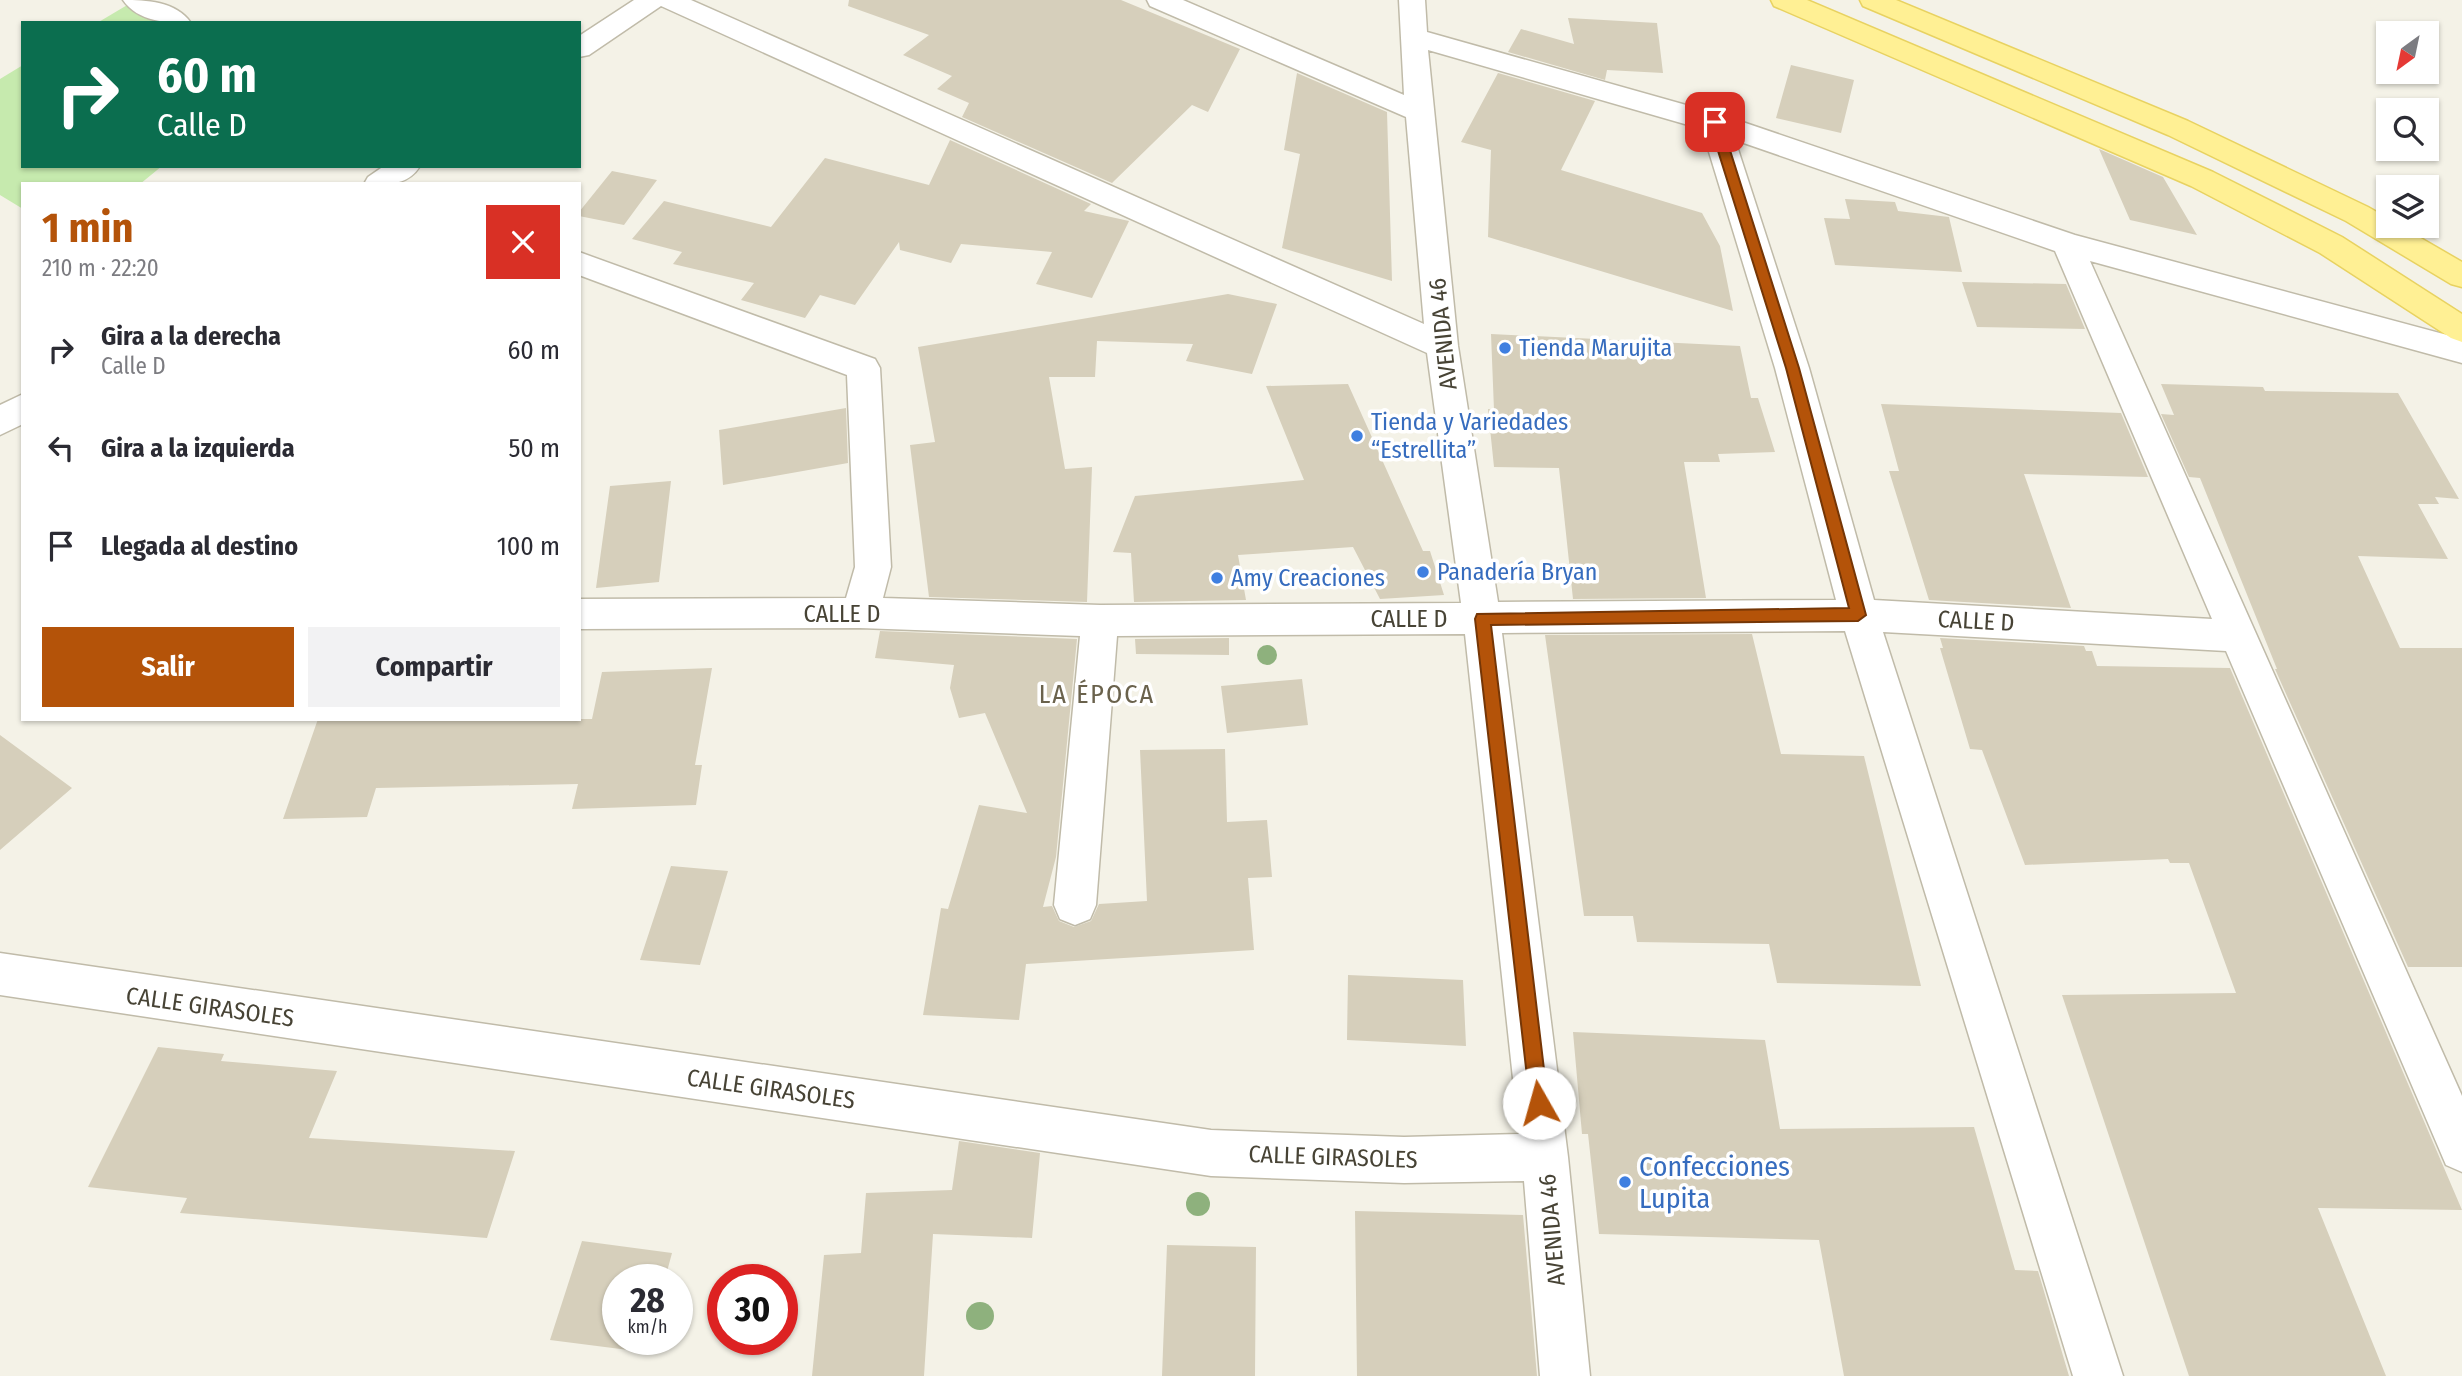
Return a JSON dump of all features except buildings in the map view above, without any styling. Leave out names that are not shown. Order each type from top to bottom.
[{"type":"main road","points":[[1784,0],[2202,179],[2330,245],[2462,330]]},
{"type":"main road","points":[[1873,0],[2178,128],[2357,214],[2462,276]]},
{"type":"street","points":[[136,0],[174,21]]},
{"type":"street","points":[[581,48],[652,0]]},
{"type":"street","points":[[669,0],[1442,346]]},
{"type":"street","points":[[1160,0],[1421,113]]},
{"type":"street","points":[[1413,19],[2067,244],[2462,351]]},
{"type":"street","name":"AVENIDA 46","points":[[1413,19],[1442,346],[1482,619],[1545,1157],[1565,1376]]},
{"type":"street","points":[[1715,122],[1792,368],[1858,615],[2098,1376]]},
{"type":"street","points":[[2067,244],[2462,1149]]},
{"type":"street","points":[[581,264],[863,368],[873,567],[860,614]]},
{"type":"street","points":[[0,422],[21,408]]},
{"type":"street","name":"CALLE D","points":[[581,614],[860,614],[1100,621],[1858,615],[2238,636]]},
{"type":"street","points":[[1075,905],[1100,621]]},
{"type":"street","name":"CALLE GIRASOLES","points":[[0,974],[1211,1153],[1404,1160],[1545,1157]]},
{"type":"green space","points":[[134,1],[169,21],[100,21]]},
{"type":"green space","points":[[21,66],[21,168],[160,168],[142,182],[21,182],[21,208],[0,195],[0,79]]},
{"type":"place","name":"Tienda Marujita","points":[[1505,348]]},
{"type":"place","name":"Tienda y Variedades “Estrellita”","points":[[1357,436]]},
{"type":"place","name":"Panadería Bryan","points":[[1423,572]]},
{"type":"place","name":"Amy Creaciones","points":[[1217,578]]},
{"type":"place","name":"Confecciones Lupita","points":[[1625,1182]]},
{"type":"district","name":"LA ÉPOCA","points":[[1097,694]]},
{"type":"route","points":[[1539,1103],[1482,619],[1858,615],[1792,368],[1715,122]]}]
